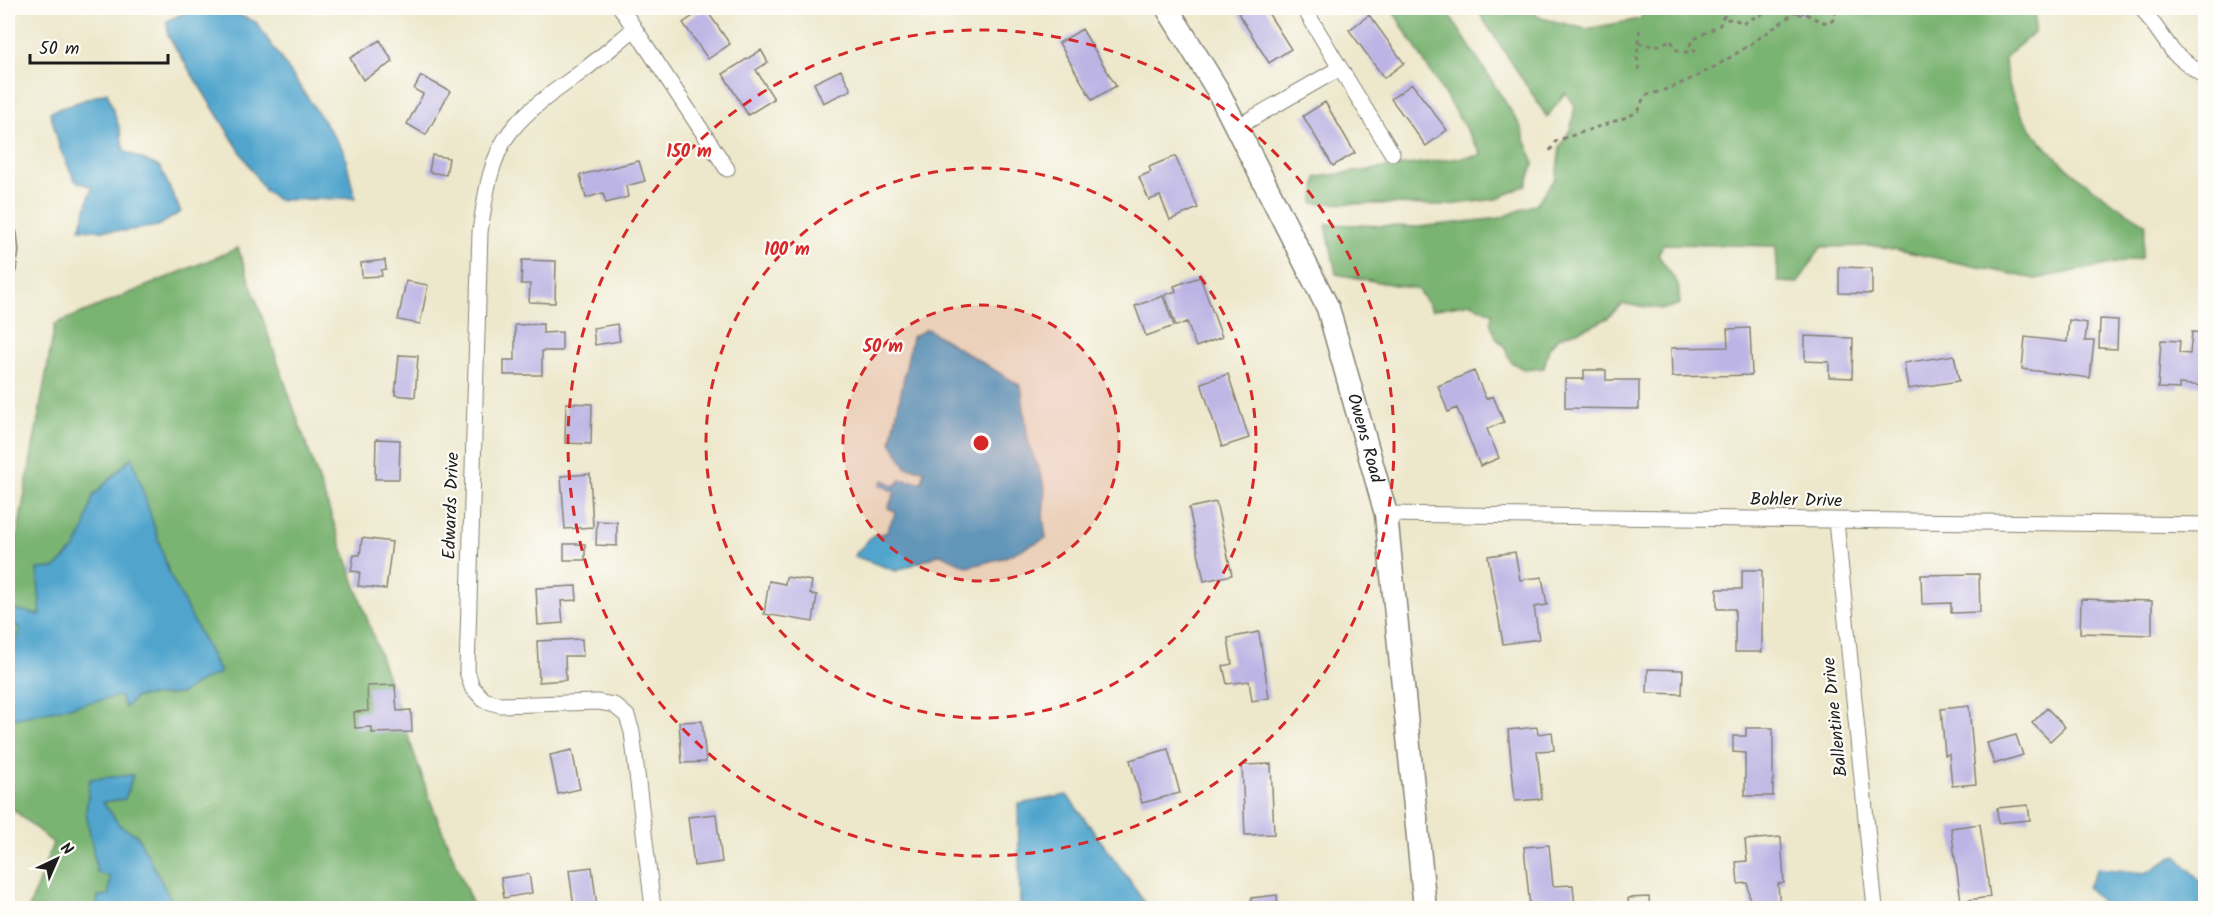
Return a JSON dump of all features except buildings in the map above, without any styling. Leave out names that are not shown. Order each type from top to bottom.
[{"type":"street","points":[[621,8],[727,169]]},
{"type":"street","name":"Owens Road","points":[[1167,8],[1217,89],[1328,308],[1386,514],[1425,909]]},
{"type":"street","points":[[1304,8],[1392,153]]},
{"type":"street","points":[[2142,8],[2174,53],[2205,78]]},
{"type":"street","name":"Edwards Drive","points":[[634,29],[594,63],[530,110],[510,133],[495,160],[485,197],[480,232],[467,671],[472,687],[484,700],[500,705],[597,702],[614,705],[627,716],[632,732],[653,909]]},
{"type":"street","points":[[1237,127],[1340,68]]},
{"type":"street","name":"Bohler Drive","points":[[1386,514],[2205,525]]},
{"type":"street","name":"Ballentine Drive","points":[[1836,521],[1875,909]]},
{"type":"path","points":[[1638,43],[1653,46],[1664,45],[1670,39],[1677,50],[1691,53],[1695,50],[1690,44],[1694,39],[1720,25],[1724,16],[1725,20],[1736,19],[1743,24],[1752,16],[1767,13],[1776,8]]},
{"type":"path","points":[[1550,151],[1556,141],[1630,116],[1639,110],[1644,96],[1667,90],[1716,67],[1798,9],[1830,23],[1835,17],[1835,8]]},
{"type":"path","points":[[1639,70],[1637,57],[1640,25]]},
{"type":"green space","points":[[1391,8],[1445,8],[1520,125],[1534,164],[1526,185],[1497,199],[1447,205],[1313,203],[1317,177],[1482,155]]},
{"type":"green space","points":[[1476,8],[1527,8],[1541,18],[1586,29],[1640,19],[1646,8],[2035,8],[2035,32],[2005,57],[2009,84],[2019,110],[2054,156],[2076,176],[2146,224],[2141,258],[2035,279],[1879,246],[1821,247],[1798,283],[1778,282],[1776,246],[1663,244],[1658,255],[1678,284],[1680,304],[1664,309],[1622,304],[1608,318],[1559,337],[1549,348],[1544,368],[1525,370],[1511,362],[1504,346],[1497,339],[1490,322],[1493,314],[1470,303],[1432,310],[1417,289],[1336,274],[1326,224],[1419,227],[1500,218],[1536,204],[1556,178],[1560,147],[1571,128],[1575,105],[1565,93],[1547,117]]},
{"type":"green space","points":[[238,248],[433,808],[474,908],[29,908],[53,843],[8,805],[8,587],[55,324]]},
{"type":"water","points":[[193,8],[222,8],[256,22],[344,151],[355,198],[278,200],[265,191],[168,36],[167,21]]},
{"type":"water","points":[[107,92],[120,130],[124,151],[160,167],[181,212],[158,226],[124,231],[80,229],[92,187],[75,181],[60,149],[50,112]]},
{"type":"water","points":[[927,329],[1021,386],[1028,441],[1045,487],[1043,517],[1046,538],[1003,558],[968,567],[941,554],[896,571],[854,556],[873,535],[886,533],[896,512],[888,508],[895,492],[880,485],[883,480],[895,486],[901,480],[922,482],[924,470],[906,467],[891,442],[912,337]]},
{"type":"water","points":[[132,457],[169,573],[220,673],[199,682],[181,694],[136,697],[125,708],[120,696],[8,720],[8,643],[17,641],[20,628],[10,623],[12,609],[41,615],[37,569],[55,568],[75,548],[84,530],[93,496]]},
{"type":"water","points":[[133,775],[125,799],[103,802],[120,826],[137,835],[175,908],[97,908],[98,896],[109,895],[110,877],[97,872],[86,812],[90,779]]},
{"type":"water","points":[[1067,795],[1148,908],[1020,908],[1018,804]]},
{"type":"water","points":[[2176,855],[2205,886],[2205,908],[2107,908],[2087,887],[2098,868],[2146,873]]}]
